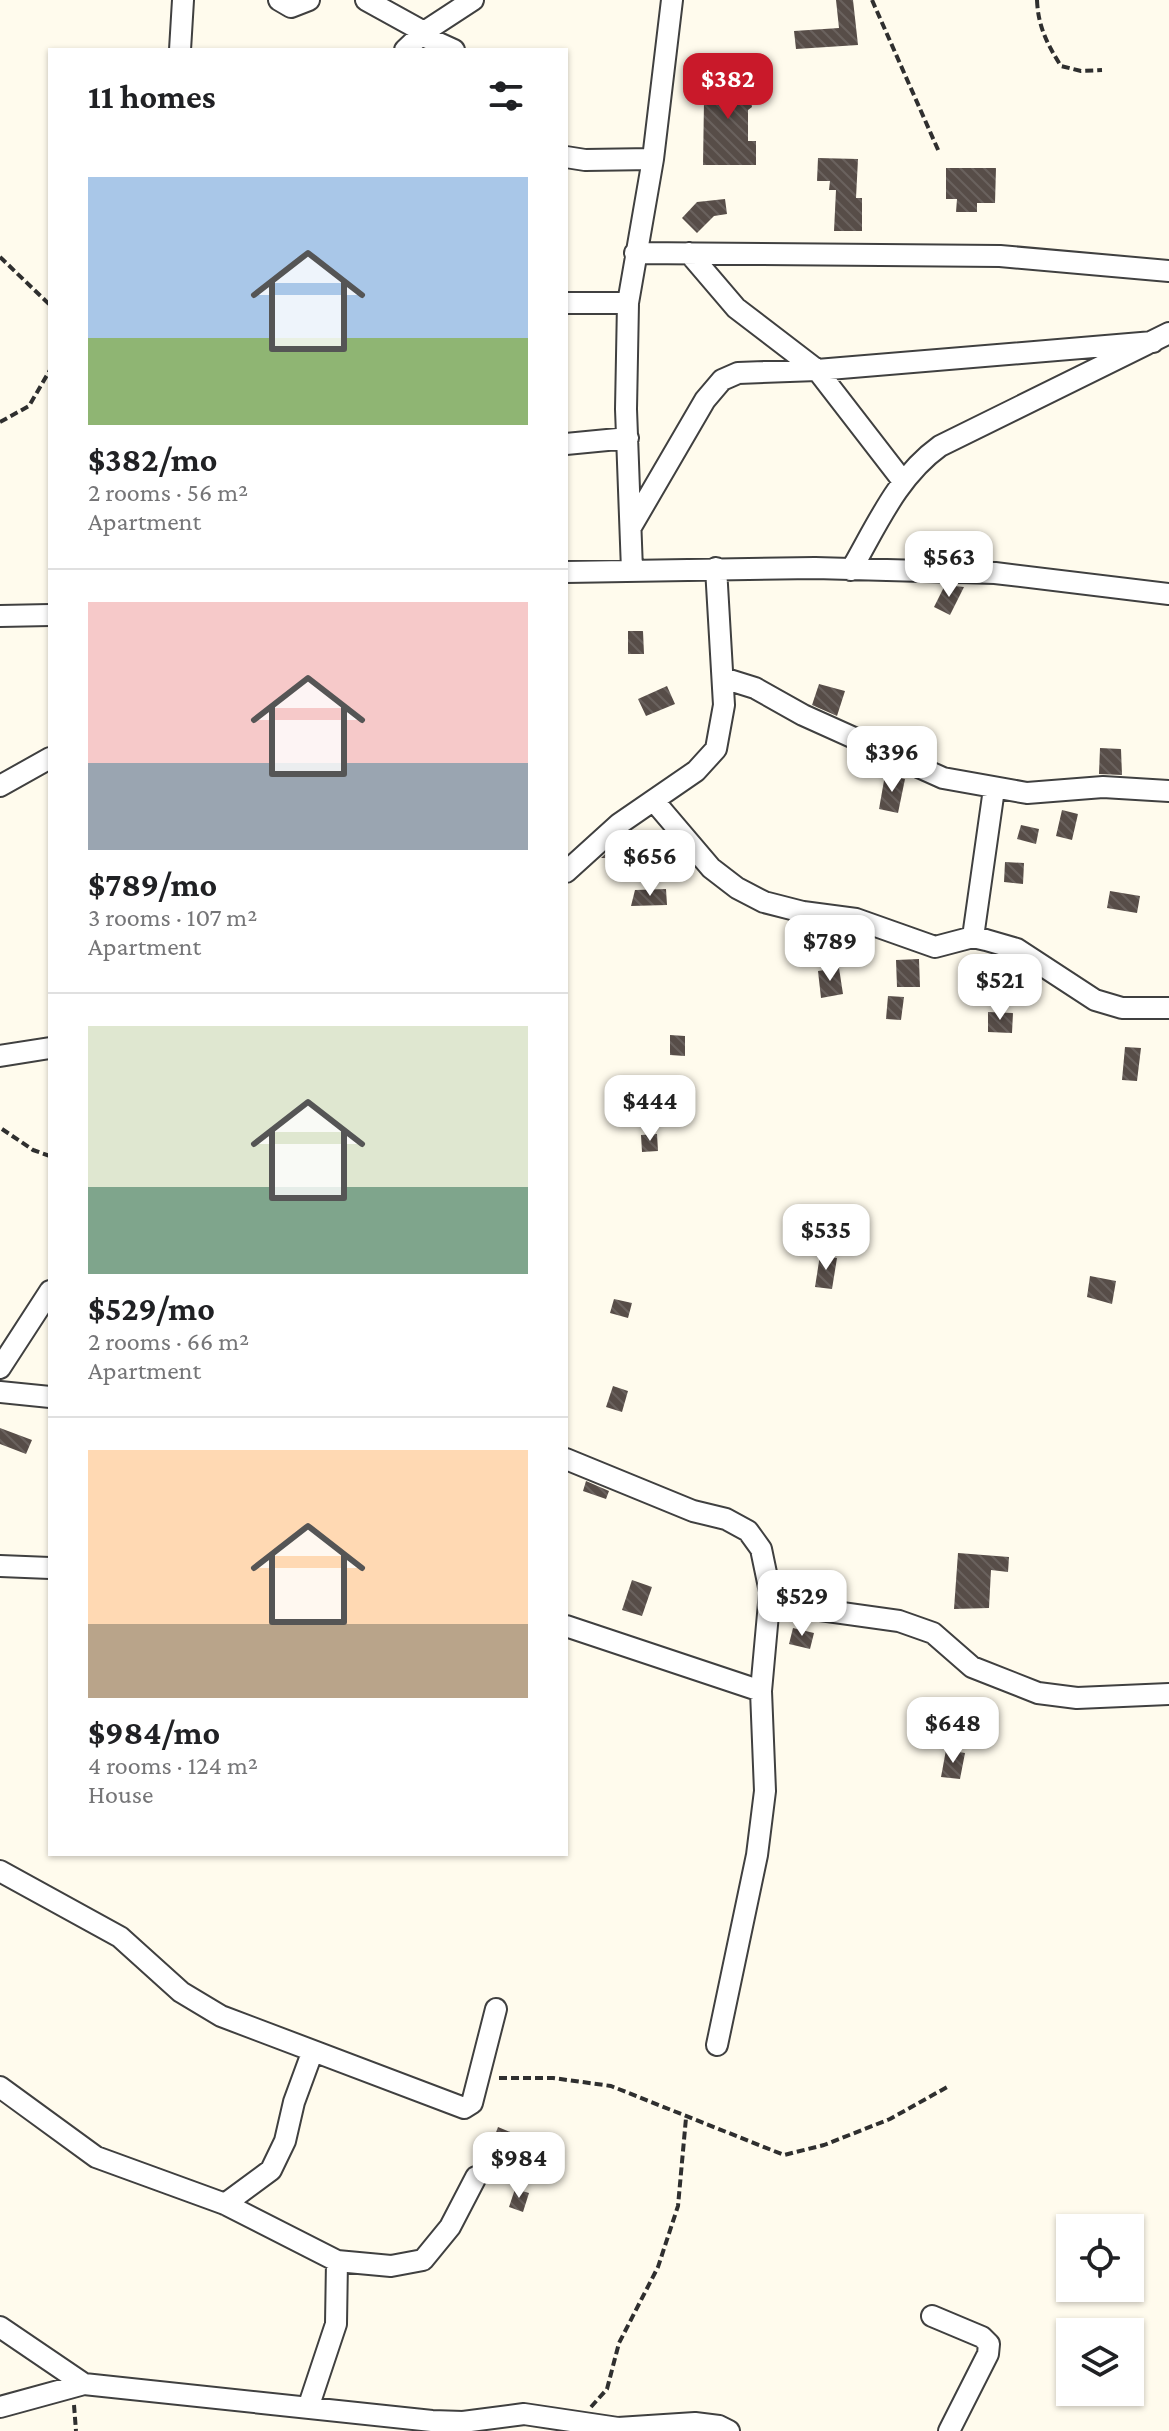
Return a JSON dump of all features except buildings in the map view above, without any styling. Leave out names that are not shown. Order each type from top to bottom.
[{"type":"street","points":[[180,48],[183,0]]},
{"type":"street","points":[[279,0],[291,7],[309,0]]},
{"type":"street","points":[[366,0],[450,48]]},
{"type":"street","points":[[407,48],[422,33],[473,0]]},
{"type":"street","points":[[632,570],[628,303],[653,159],[672,0]]},
{"type":"street","points":[[572,161],[653,159]]},
{"type":"street","points":[[635,253],[1000,256],[1169,271]]},
{"type":"street","points":[[689,253],[736,308],[817,370],[902,480]]},
{"type":"street","points":[[568,303],[628,303]]},
{"type":"street","points":[[631,527],[705,400],[722,380],[738,373],[817,370],[1161,337]]},
{"type":"street","points":[[851,570],[902,480],[918,462],[940,446],[1161,337]]},
{"type":"street","points":[[568,444],[628,438]]},
{"type":"street","points":[[568,870],[619,824],[696,771],[716,749],[722,731],[723,678],[716,568]]},
{"type":"street","points":[[568,572],[716,568],[995,573],[1169,594]]},
{"type":"street","points":[[0,616],[48,615]]},
{"type":"street","points":[[723,678],[755,688],[905,763],[943,778],[1027,793],[1137,787],[1169,791]]},
{"type":"street","points":[[0,786],[48,759]]},
{"type":"street","points":[[973,937],[994,789]]},
{"type":"street","points":[[654,801],[711,868],[737,888],[764,902],[803,912],[856,919],[935,947],[973,937],[1017,949],[1095,1000],[1122,1008],[1169,1008]]},
{"type":"street","points":[[0,1056],[48,1048]]},
{"type":"street","points":[[0,1368],[48,1294]]},
{"type":"street","points":[[0,1392],[48,1397]]},
{"type":"street","points":[[568,1460],[748,1531],[761,1549],[770,1592],[761,1691],[765,1748],[762,1816],[717,2045]]},
{"type":"street","points":[[0,1566],[48,1568]]},
{"type":"street","points":[[770,1592],[806,1608],[899,1621],[933,1633],[972,1667],[1038,1693],[1077,1698],[1169,1694]]},
{"type":"street","points":[[568,1627],[761,1691]]},
{"type":"street","points":[[0,1871],[120,1937],[181,1992],[221,2016],[464,2108],[472,2103],[496,2009]]},
{"type":"street","points":[[225,2204],[271,2170],[285,2141],[294,2102],[312,2053]]},
{"type":"street","points":[[0,2087],[96,2157],[225,2204],[337,2261],[391,2266],[423,2260],[450,2227],[476,2177]]},
{"type":"street","points":[[309,2405],[336,2324],[337,2261]]},
{"type":"street","points":[[932,2316],[982,2337],[989,2344],[988,2354],[949,2431]]},
{"type":"street","points":[[0,2327],[84,2384]]},
{"type":"street","points":[[0,2407],[84,2384],[309,2405],[432,2421],[463,2422],[524,2414],[618,2428],[695,2423],[719,2426],[729,2431]]},
{"type":"path","points":[[872,0],[939,152]]},
{"type":"path","points":[[1037,0],[1037,17],[1046,42],[1061,66],[1081,71],[1102,70]]},
{"type":"path","points":[[0,257],[48,303]]},
{"type":"path","points":[[0,422],[29,406],[48,373]]},
{"type":"path","points":[[2,1129],[33,1150],[48,1155]]},
{"type":"path","points":[[480,2078],[553,2078],[611,2086],[784,2155],[824,2145],[890,2119],[949,2086]]},
{"type":"path","points":[[581,2423],[607,2389],[619,2343],[658,2267],[678,2206],[686,2118]]}]
